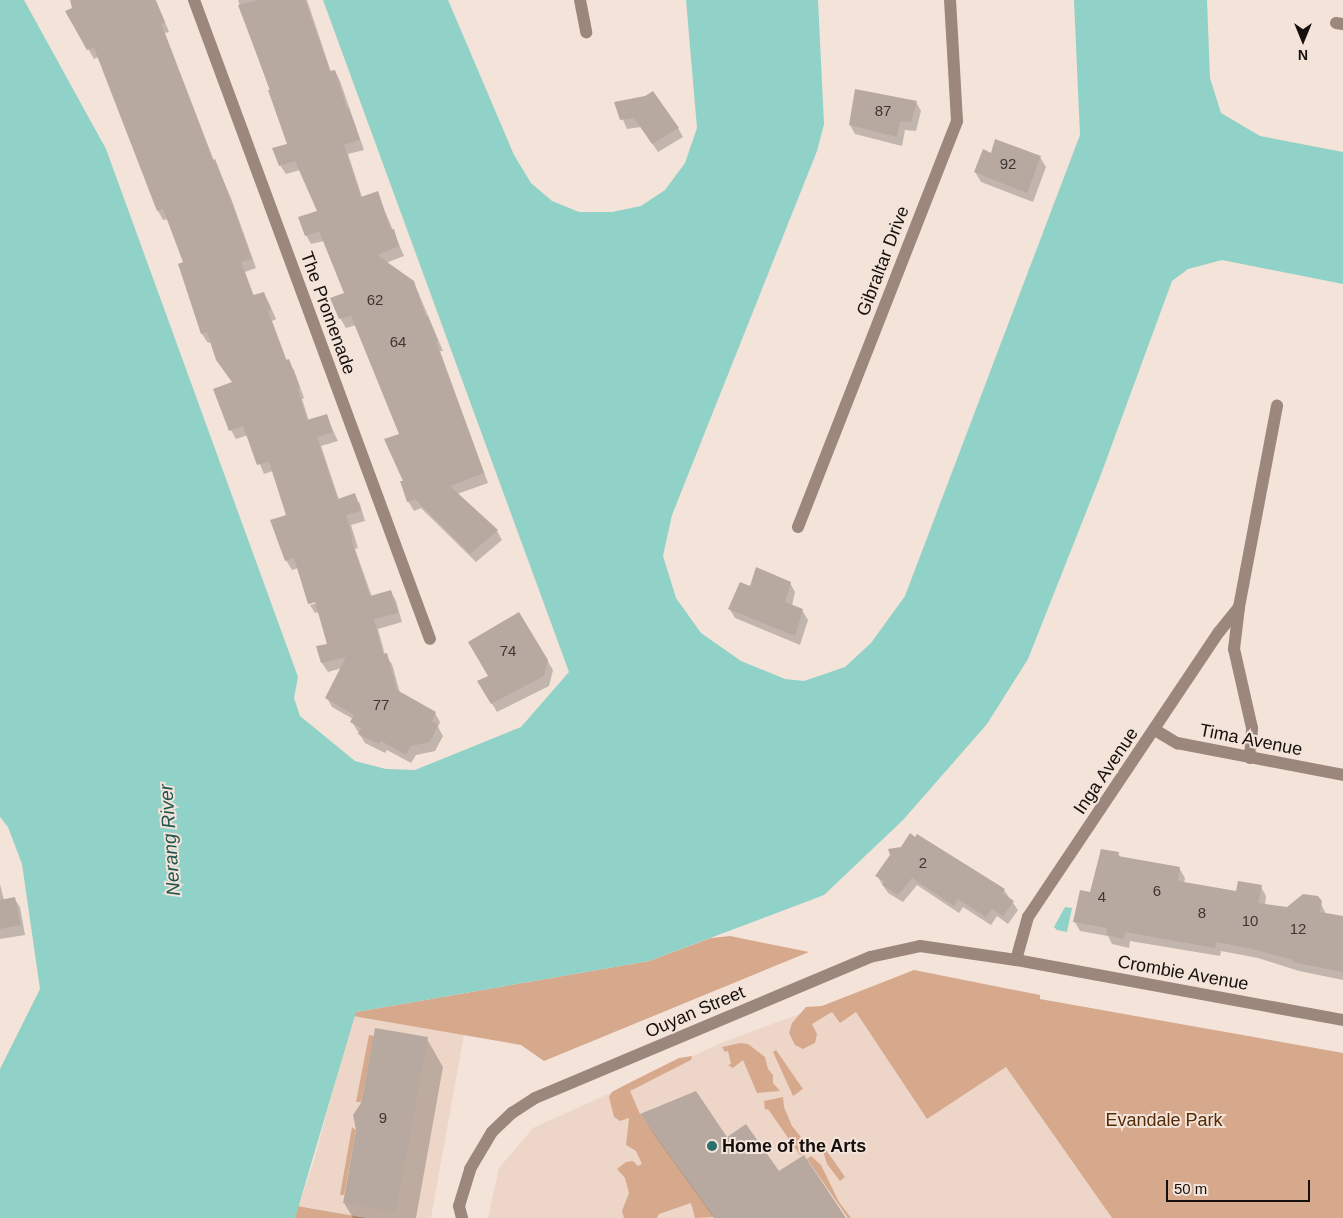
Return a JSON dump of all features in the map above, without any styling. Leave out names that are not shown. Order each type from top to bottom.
[{"type":"street","name":"The Promenade","points":[[194,0],[430,639]]},
{"type":"street","points":[[580,0],[586,32]]},
{"type":"street","name":"Gibraltar Drive","points":[[798,527],[957,121],[950,0]]},
{"type":"street","name":"Inga Avenue","points":[[1250,758],[1252,728],[1234,649],[1239,607],[1277,406]]},
{"type":"street","name":"Inga Avenue","points":[[1016,960],[1028,917],[1155,730],[1218,632],[1239,607]]},
{"type":"street","name":"Tima Avenue","points":[[1155,730],[1177,743],[1343,775]]},
{"type":"street","name":"Ouyan Street","points":[[462,1218],[459,1206],[470,1169],[492,1132],[512,1113],[535,1098],[870,958],[920,946],[1016,960]]},
{"type":"street","name":"Crombie Avenue","points":[[1016,960],[1343,1020]]},
{"type":"shaded area","points":[[846,997],[1006,1066],[1112,1218],[488,1218],[499,1168],[533,1128],[726,1041]]},
{"type":"shaded area","points":[[353,1016],[464,1034],[431,1218],[367,1218],[298,1206],[313,1164]]},
{"type":"green space","points":[[730,936],[809,952],[544,1061],[521,1045],[353,1016],[356,1012],[649,961],[711,938]]},
{"type":"green space","name":"Evandale Park","points":[[914,970],[1040,995],[1040,999],[1343,1053],[1343,1218],[1112,1218],[1006,1067],[927,1119],[856,1012],[840,1023],[832,1012],[812,1024],[817,1034],[815,1043],[803,1049],[795,1045],[789,1033],[792,1023],[806,1007],[822,1006]]},
{"type":"green space","points":[[369,1035],[374,1036],[361,1102],[356,1102]]},
{"type":"green space","points":[[740,1043],[748,1044],[765,1057],[768,1069],[773,1075],[773,1083],[780,1091],[757,1093],[743,1060],[733,1068],[728,1065],[731,1064],[728,1051],[725,1052],[722,1047]]},
{"type":"green space","points":[[776,1050],[803,1089],[793,1096],[773,1052]]},
{"type":"green space","points":[[692,1056],[691,1060],[630,1091],[640,1114],[714,1217],[695,1218],[691,1203],[659,1214],[657,1218],[624,1218],[622,1211],[629,1193],[625,1178],[617,1169],[626,1162],[633,1161],[638,1166],[642,1164],[636,1151],[626,1145],[629,1118],[620,1121],[614,1117],[609,1097],[612,1092],[679,1058]]},
{"type":"green space","points":[[783,1097],[784,1107],[792,1126],[809,1147],[810,1151],[800,1155],[768,1109],[765,1110],[764,1101]]},
{"type":"green space","points":[[352,1127],[356,1130],[344,1195],[340,1195]]},
{"type":"green space","points":[[822,1144],[845,1177],[840,1181],[827,1164],[824,1154],[818,1150],[818,1147]]},
{"type":"green space","points":[[811,1156],[821,1165],[839,1202],[851,1218],[848,1218],[807,1159]]},
{"type":"green space","points":[[298,1206],[314,1209],[367,1218],[295,1218]]},
{"type":"water","name":"Nerang River","points":[[0,0],[24,0],[106,149],[298,677],[294,698],[300,716],[355,761],[386,769],[415,770],[521,727],[569,672],[323,0],[448,0],[514,155],[531,183],[552,201],[579,212],[612,212],[641,206],[665,190],[685,163],[697,128],[686,0],[818,0],[824,124],[817,151],[672,515],[663,556],[676,598],[701,633],[741,661],[785,679],[804,681],[845,667],[871,643],[905,596],[1080,135],[1074,0],[1207,0],[1210,78],[1221,113],[1260,136],[1343,152],[1343,284],[1222,260],[1188,269],[1172,281],[1100,477],[1028,659],[987,724],[903,820],[824,895],[649,961],[356,1012],[295,1218],[0,1218],[0,1069],[40,989],[22,864],[8,827],[0,817]]},
{"type":"water","points":[[1065,907],[1072,908],[1067,932],[1057,930],[1054,927]]},
{"type":"building","points":[[70,0],[155,0],[165,22],[161,24],[213,160],[215,159],[226,187],[252,259],[241,262],[253,295],[264,292],[271,310],[268,311],[286,360],[289,359],[300,388],[298,389],[307,420],[327,414],[333,432],[317,437],[338,499],[355,493],[361,511],[346,515],[353,538],[351,539],[370,596],[391,590],[398,613],[374,619],[383,654],[387,653],[397,690],[436,712],[432,721],[438,725],[430,742],[411,746],[406,755],[381,741],[379,744],[358,734],[361,728],[350,722],[354,715],[325,698],[346,657],[321,663],[316,646],[327,644],[315,602],[308,604],[294,558],[285,561],[270,520],[286,515],[269,462],[257,465],[243,426],[229,431],[213,389],[232,382],[216,360],[207,332],[201,334],[178,264],[183,262],[163,209],[157,211],[94,48],[87,50],[65,11],[72,8]]},
{"type":"building","points":[[258,0],[305,0],[330,71],[335,70],[347,109],[349,108],[360,140],[344,145],[361,197],[378,191],[391,230],[394,229],[399,246],[377,255],[414,281],[426,317],[428,316],[438,341],[436,342],[484,473],[450,486],[498,530],[470,554],[415,499],[407,502],[400,481],[403,481],[384,439],[399,434],[351,316],[339,319],[330,298],[344,293],[319,231],[305,236],[298,217],[317,211],[295,161],[279,166],[272,148],[287,144],[268,90],[270,90],[238,5]]},
{"type":"building","points":[[855,89],[917,101],[911,122],[900,121],[897,137],[849,125]]},
{"type":"building","points":[[653,91],[679,128],[652,144],[634,118],[620,120],[614,102],[645,96]]},
{"type":"building","points":[[995,139],[1041,156],[1027,193],[974,172],[983,149],[991,153]]},
{"type":"building","points":[[756,567],[791,582],[785,602],[803,609],[795,636],[728,609],[740,582],[750,586]]},
{"type":"building","points":[[519,612],[548,660],[544,676],[491,704],[477,681],[488,676],[468,642]]},
{"type":"building","points":[[910,833],[915,837],[917,834],[1005,889],[1002,893],[1014,901],[1003,916],[992,909],[986,917],[958,899],[954,906],[912,878],[898,895],[882,885],[884,881],[875,876],[890,855],[888,849],[901,847]]},
{"type":"building","points":[[1101,849],[1119,852],[1118,856],[1180,867],[1178,881],[1236,891],[1238,881],[1262,885],[1258,903],[1287,907],[1303,894],[1318,896],[1322,901],[1320,912],[1343,916],[1343,972],[1292,962],[1293,960],[1252,949],[1216,942],[1215,948],[1125,932],[1124,939],[1106,935],[1107,928],[1073,922],[1080,890],[1090,892]]},
{"type":"building","points":[[15,897],[21,925],[0,929],[0,900]]},
{"type":"building","points":[[375,1028],[428,1037],[396,1212],[343,1203],[356,1130],[353,1115],[361,1103]]},
{"type":"building","name":"Home of the Arts","points":[[696,1091],[727,1137],[746,1124],[779,1171],[804,1155],[846,1218],[715,1218],[640,1114]]},
{"type":"place","name":"Home of the Arts","points":[[712,1146]]}]
